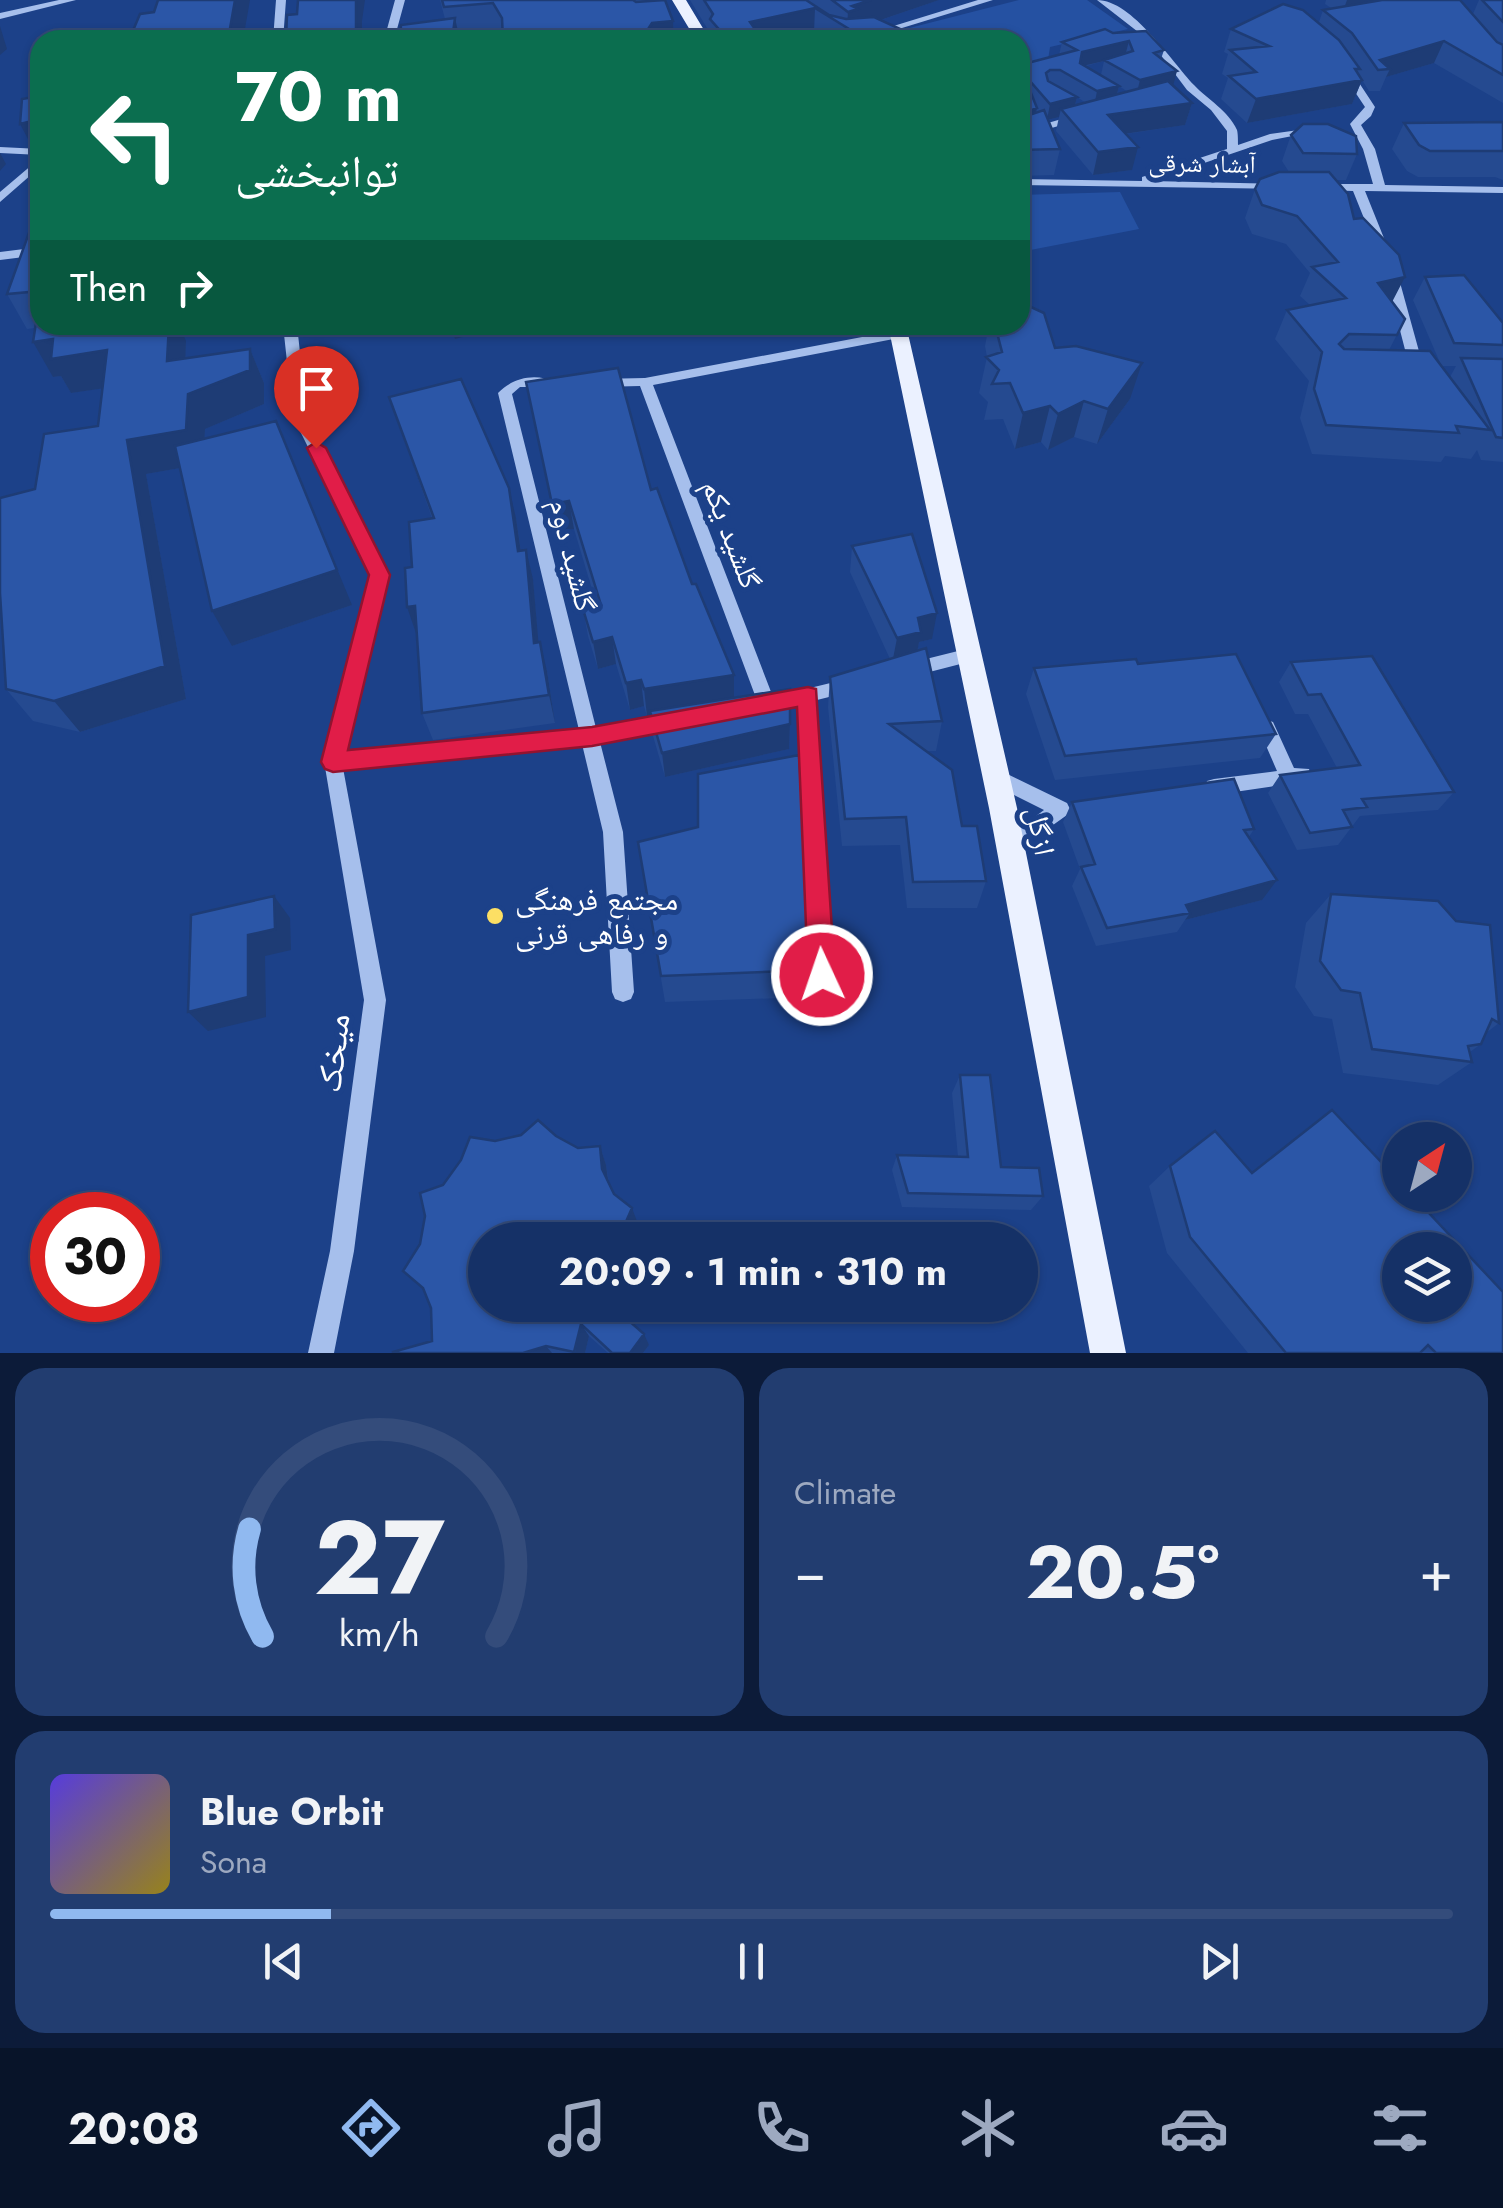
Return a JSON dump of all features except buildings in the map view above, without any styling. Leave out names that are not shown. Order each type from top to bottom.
[{"type":"main road","points":[[679,0],[697,30]]},
{"type":"main road","name":"ازگل","points":[[899,335],[996,777],[1108,1353]]},
{"type":"street","points":[[0,16],[68,0]]},
{"type":"street","points":[[279,30],[281,0]]},
{"type":"street","points":[[392,30],[400,0]]},
{"type":"street","points":[[883,30],[966,2],[988,0]]},
{"type":"street","points":[[1102,0],[1144,30],[1191,88],[1215,108],[1232,131],[1233,151]]},
{"type":"street","points":[[671,16],[688,15]]},
{"type":"street","points":[[1129,32],[1144,30]]},
{"type":"street","points":[[1337,58],[1370,107],[1368,114],[1355,124],[1369,149],[1380,188]]},
{"type":"street","points":[[1172,93],[1191,88]]},
{"type":"street","points":[[1030,131],[1090,114],[1077,106]]},
{"type":"street","points":[[1131,184],[1270,137],[1313,130]]},
{"type":"street","points":[[0,150],[30,152]]},
{"type":"street","points":[[0,198],[30,170]]},
{"type":"street","name":"آبشار شرقی","points":[[1030,182],[1503,190]]},
{"type":"street","points":[[1358,188],[1390,268],[1418,373]]},
{"type":"street","points":[[0,256],[30,252]]},
{"type":"street","points":[[0,264],[30,260]]},
{"type":"street","points":[[291,335],[300,417],[380,575],[333,762],[592,736],[690,719]]},
{"type":"street","points":[[590,382],[645,382],[874,335]]},
{"type":"street","points":[[1402,372],[1435,374]]},
{"type":"street","name":"گلشيد دوم","points":[[572,382],[517,382],[505,393],[613,832],[624,992]]},
{"type":"street","name":"گلشيد يكم","points":[[645,382],[758,708],[808,696]]},
{"type":"street","points":[[898,673],[970,655]]},
{"type":"street","points":[[822,975],[808,696],[862,682]]},
{"type":"street","points":[[1267,727],[1290,777]]},
{"type":"street","name":"میخک","points":[[321,1353],[342,1251],[375,1000],[333,762]]},
{"type":"street","points":[[1191,790],[1232,793],[1322,772]]},
{"type":"street","points":[[996,777],[1069,807],[1010,846]]},
{"type":"shaded area","points":[[1019,0],[1087,0],[1128,29],[1050,47],[1047,66],[1030,73],[1030,30],[902,30]]},
{"type":"shaded area","points":[[1120,192],[1139,229],[1030,250],[1030,195]]},
{"type":"place","name":"مجتمع فرهنگی و رفاهی قرنی","points":[[495,916]]},
{"type":"route","points":[[316,448],[380,575],[333,762],[592,736],[808,696],[822,975]]}]
